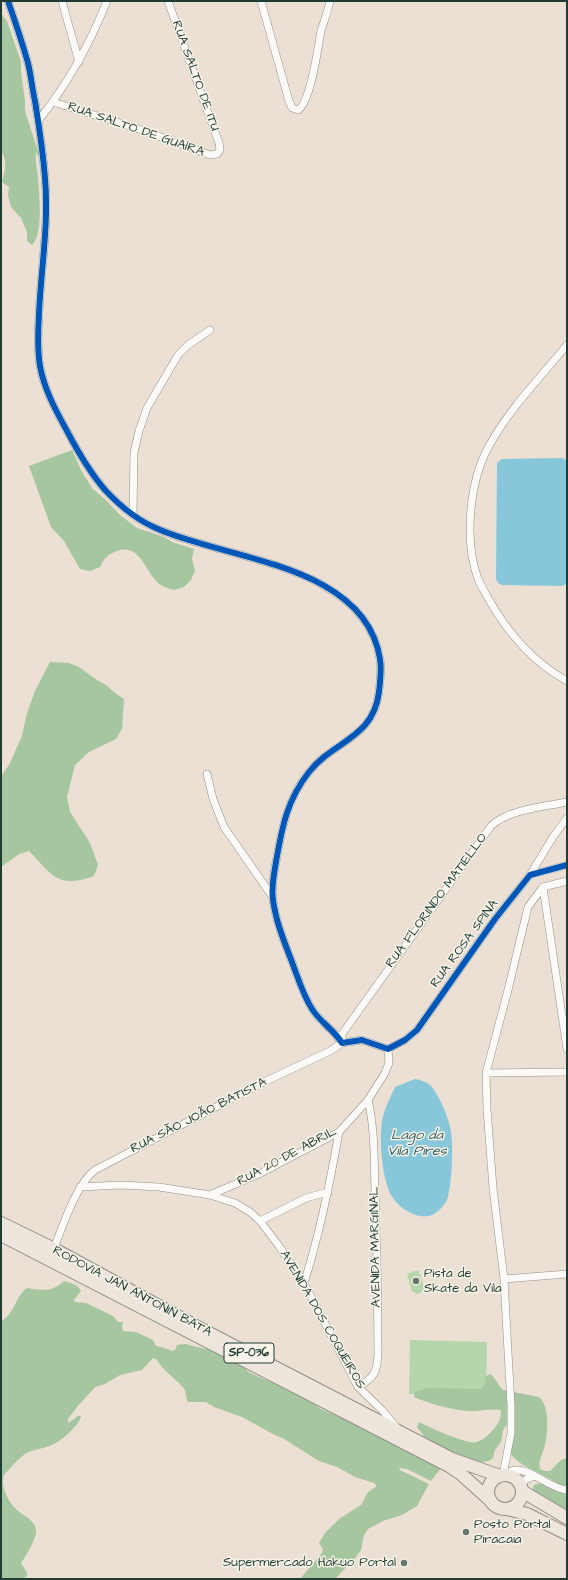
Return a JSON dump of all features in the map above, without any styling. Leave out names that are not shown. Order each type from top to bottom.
[{"type":"main road","name":"RODOVIA JAN ANTONIN BATA","points":[[1,1223],[52,1255],[449,1466],[461,1474],[481,1494],[499,1508],[527,1514],[567,1534]]},
{"type":"main road","name":"RODOVIA JAN ANTONIN BATA","points":[[1,1235],[52,1255],[203,1330],[452,1459],[514,1478],[521,1488],[567,1518]]},
{"type":"main road","points":[[491,1501],[489,1489],[491,1484],[504,1476]]},
{"type":"main road","points":[[507,1509],[520,1501],[521,1488]]},
{"type":"street","points":[[8,1],[29,64],[45,178],[46,220],[39,297],[38,339],[40,368],[52,403],[91,473],[107,492],[133,514],[157,529],[206,546],[274,564],[310,577],[349,602],[364,619],[373,634],[380,659],[381,679],[378,703],[373,715],[363,728],[311,769],[294,795],[284,821],[274,874],[272,896],[279,929],[304,994],[313,1012],[336,1034],[342,1043]]},
{"type":"street","points":[[62,1],[79,62]]},
{"type":"street","points":[[38,121],[53,102],[79,62],[95,32],[107,1]]},
{"type":"street","name":"RUA SALTO DE ITU","points":[[168,1],[217,137],[220,146],[219,152]]},
{"type":"street","points":[[261,1],[289,101],[292,108],[298,110],[303,105],[312,78],[330,1]]},
{"type":"street","name":"RUA SALTO DE GUAÍRA","points":[[53,102],[142,130],[210,155],[216,155],[219,152]]},
{"type":"street","points":[[133,514],[134,453],[139,431],[147,408],[178,355],[188,344],[210,330]]},
{"type":"street","points":[[567,345],[513,410],[488,447],[478,470],[472,496],[470,522],[472,555],[478,580],[503,624],[543,665],[567,681]]},
{"type":"street","points":[[208,774],[214,799],[224,827],[272,896]]},
{"type":"street","name":"RUA FLORINDO MATIELLO","points":[[342,1043],[342,1034],[491,826],[503,817],[567,802]]},
{"type":"street","name":"RUA ROSA SPINA","points":[[388,1048],[405,1040],[417,1030],[495,919],[530,875],[552,837],[567,818]]},
{"type":"street","points":[[530,875],[567,865]]},
{"type":"street","points":[[504,1476],[511,1433],[511,1406],[504,1279],[492,1188],[486,1073],[528,907],[543,887],[567,882]]},
{"type":"street","points":[[543,887],[567,1049]]},
{"type":"street","name":"RUA SÃO JOÃO BATISTA","points":[[52,1255],[80,1187],[88,1175],[95,1170],[258,1085],[330,1051],[342,1043],[362,1040],[388,1048]]},
{"type":"street","name":"RUA 20 DE ABRIL","points":[[210,1195],[261,1173],[339,1132],[368,1100],[385,1073],[389,1063],[388,1048]]},
{"type":"street","points":[[486,1073],[567,1072]]},
{"type":"street","name":"AVENIDA MARGINAL","points":[[358,1387],[368,1381],[374,1374],[377,1367],[378,1354],[374,1152],[368,1100]]},
{"type":"street","points":[[304,1284],[320,1229],[339,1132]]},
{"type":"street","name":"AVENIDA DOS COQUEIROS","points":[[80,1187],[121,1185],[144,1186],[210,1195],[235,1203],[260,1221],[280,1246],[304,1284],[358,1387],[382,1410],[400,1431]]},
{"type":"street","points":[[260,1221],[287,1206],[306,1198],[328,1192]]},
{"type":"street","points":[[504,1279],[567,1274]]},
{"type":"street","points":[[504,1476],[517,1469],[557,1488],[567,1490]]},
{"type":"street","points":[[521,1488],[524,1480],[534,1476]]},
{"type":"green space","points":[[1,14],[7,21],[21,62],[25,111],[42,164],[36,152],[40,212],[38,232],[32,245],[27,241],[27,232],[21,218],[11,207],[8,195],[9,187],[2,182],[5,159],[1,151]]},
{"type":"green space","points":[[72,450],[81,470],[92,488],[120,515],[137,528],[194,549],[192,559],[195,571],[191,580],[184,587],[174,590],[161,585],[153,577],[141,559],[131,551],[125,550],[114,552],[104,559],[100,567],[90,571],[80,569],[64,541],[51,527],[29,466]]},
{"type":"green space","points":[[50,662],[69,663],[79,667],[124,699],[122,729],[116,739],[89,752],[75,765],[67,797],[70,812],[90,843],[98,865],[94,876],[82,880],[72,881],[57,878],[29,851],[19,854],[1,867],[1,776],[9,765],[22,736],[27,713],[35,691]]},
{"type":"green space","name":"Pista de Skate da Vila","points":[[418,1270],[425,1290],[417,1294],[412,1291],[407,1274]]},
{"type":"green space","points":[[64,1281],[76,1285],[80,1289],[81,1291],[74,1300],[75,1302],[86,1303],[113,1316],[118,1322],[123,1322],[123,1331],[136,1332],[153,1340],[156,1346],[172,1351],[175,1350],[177,1345],[185,1344],[222,1353],[233,1359],[250,1373],[298,1394],[323,1410],[352,1422],[421,1458],[425,1458],[430,1444],[417,1427],[419,1422],[465,1441],[476,1442],[484,1438],[496,1427],[500,1420],[501,1410],[492,1409],[467,1411],[447,1408],[414,1397],[415,1392],[427,1388],[481,1389],[484,1386],[486,1376],[490,1374],[494,1377],[503,1390],[539,1397],[543,1401],[547,1413],[546,1439],[540,1460],[540,1469],[550,1471],[561,1460],[567,1458],[567,1520],[532,1492],[534,1485],[558,1484],[521,1464],[515,1459],[510,1453],[508,1447],[506,1425],[503,1430],[501,1442],[495,1450],[493,1458],[489,1461],[442,1467],[431,1481],[407,1469],[399,1468],[400,1470],[429,1484],[417,1506],[402,1515],[383,1521],[368,1529],[364,1535],[361,1550],[335,1579],[300,1579],[322,1553],[323,1549],[319,1543],[325,1533],[339,1519],[361,1505],[368,1492],[377,1486],[374,1483],[355,1477],[337,1467],[319,1461],[284,1439],[242,1417],[214,1407],[206,1402],[188,1402],[183,1387],[159,1364],[156,1359],[153,1358],[142,1370],[120,1375],[105,1384],[95,1387],[68,1419],[68,1423],[78,1416],[81,1416],[80,1420],[69,1433],[52,1445],[25,1454],[4,1475],[3,1483],[5,1493],[12,1505],[33,1523],[36,1533],[28,1552],[21,1563],[27,1573],[27,1576],[22,1579],[1,1579],[1,1321],[6,1318],[23,1291],[27,1288],[47,1290],[60,1285]]},
{"type":"green space","points":[[410,1340],[487,1342],[486,1396],[409,1394]]},
{"type":"water","points":[[563,458],[567,461],[567,584],[562,586],[502,585],[498,583],[496,579],[497,463],[502,459]]},
{"type":"water","name":"Lago da Vila Pires","points":[[415,1079],[428,1083],[434,1090],[449,1122],[451,1134],[451,1175],[447,1200],[443,1207],[432,1215],[426,1216],[417,1215],[407,1211],[402,1208],[393,1198],[386,1182],[381,1150],[382,1121],[387,1104],[395,1087]]},
{"type":"cycle path","points":[[8,1],[29,68],[44,168],[46,212],[38,327],[39,360],[44,383],[51,400],[75,447],[106,491],[124,508],[144,522],[187,540],[290,570],[322,584],[349,603],[369,627],[380,659],[381,671],[379,692],[375,708],[369,720],[361,730],[319,761],[309,772],[295,793],[290,804],[286,814],[278,849],[272,895],[274,908],[299,980],[312,1009],[342,1043],[362,1040],[388,1049],[405,1040],[417,1030],[495,919],[530,875],[567,865]]},
{"type":"place","name":"Pista de Skate da Vila","points":[[416,1281]]},
{"type":"place","name":"Posto Portal Piracaia","points":[[466,1532]]},
{"type":"place","name":"Supermercado Hakuo Portal","points":[[404,1563]]}]
